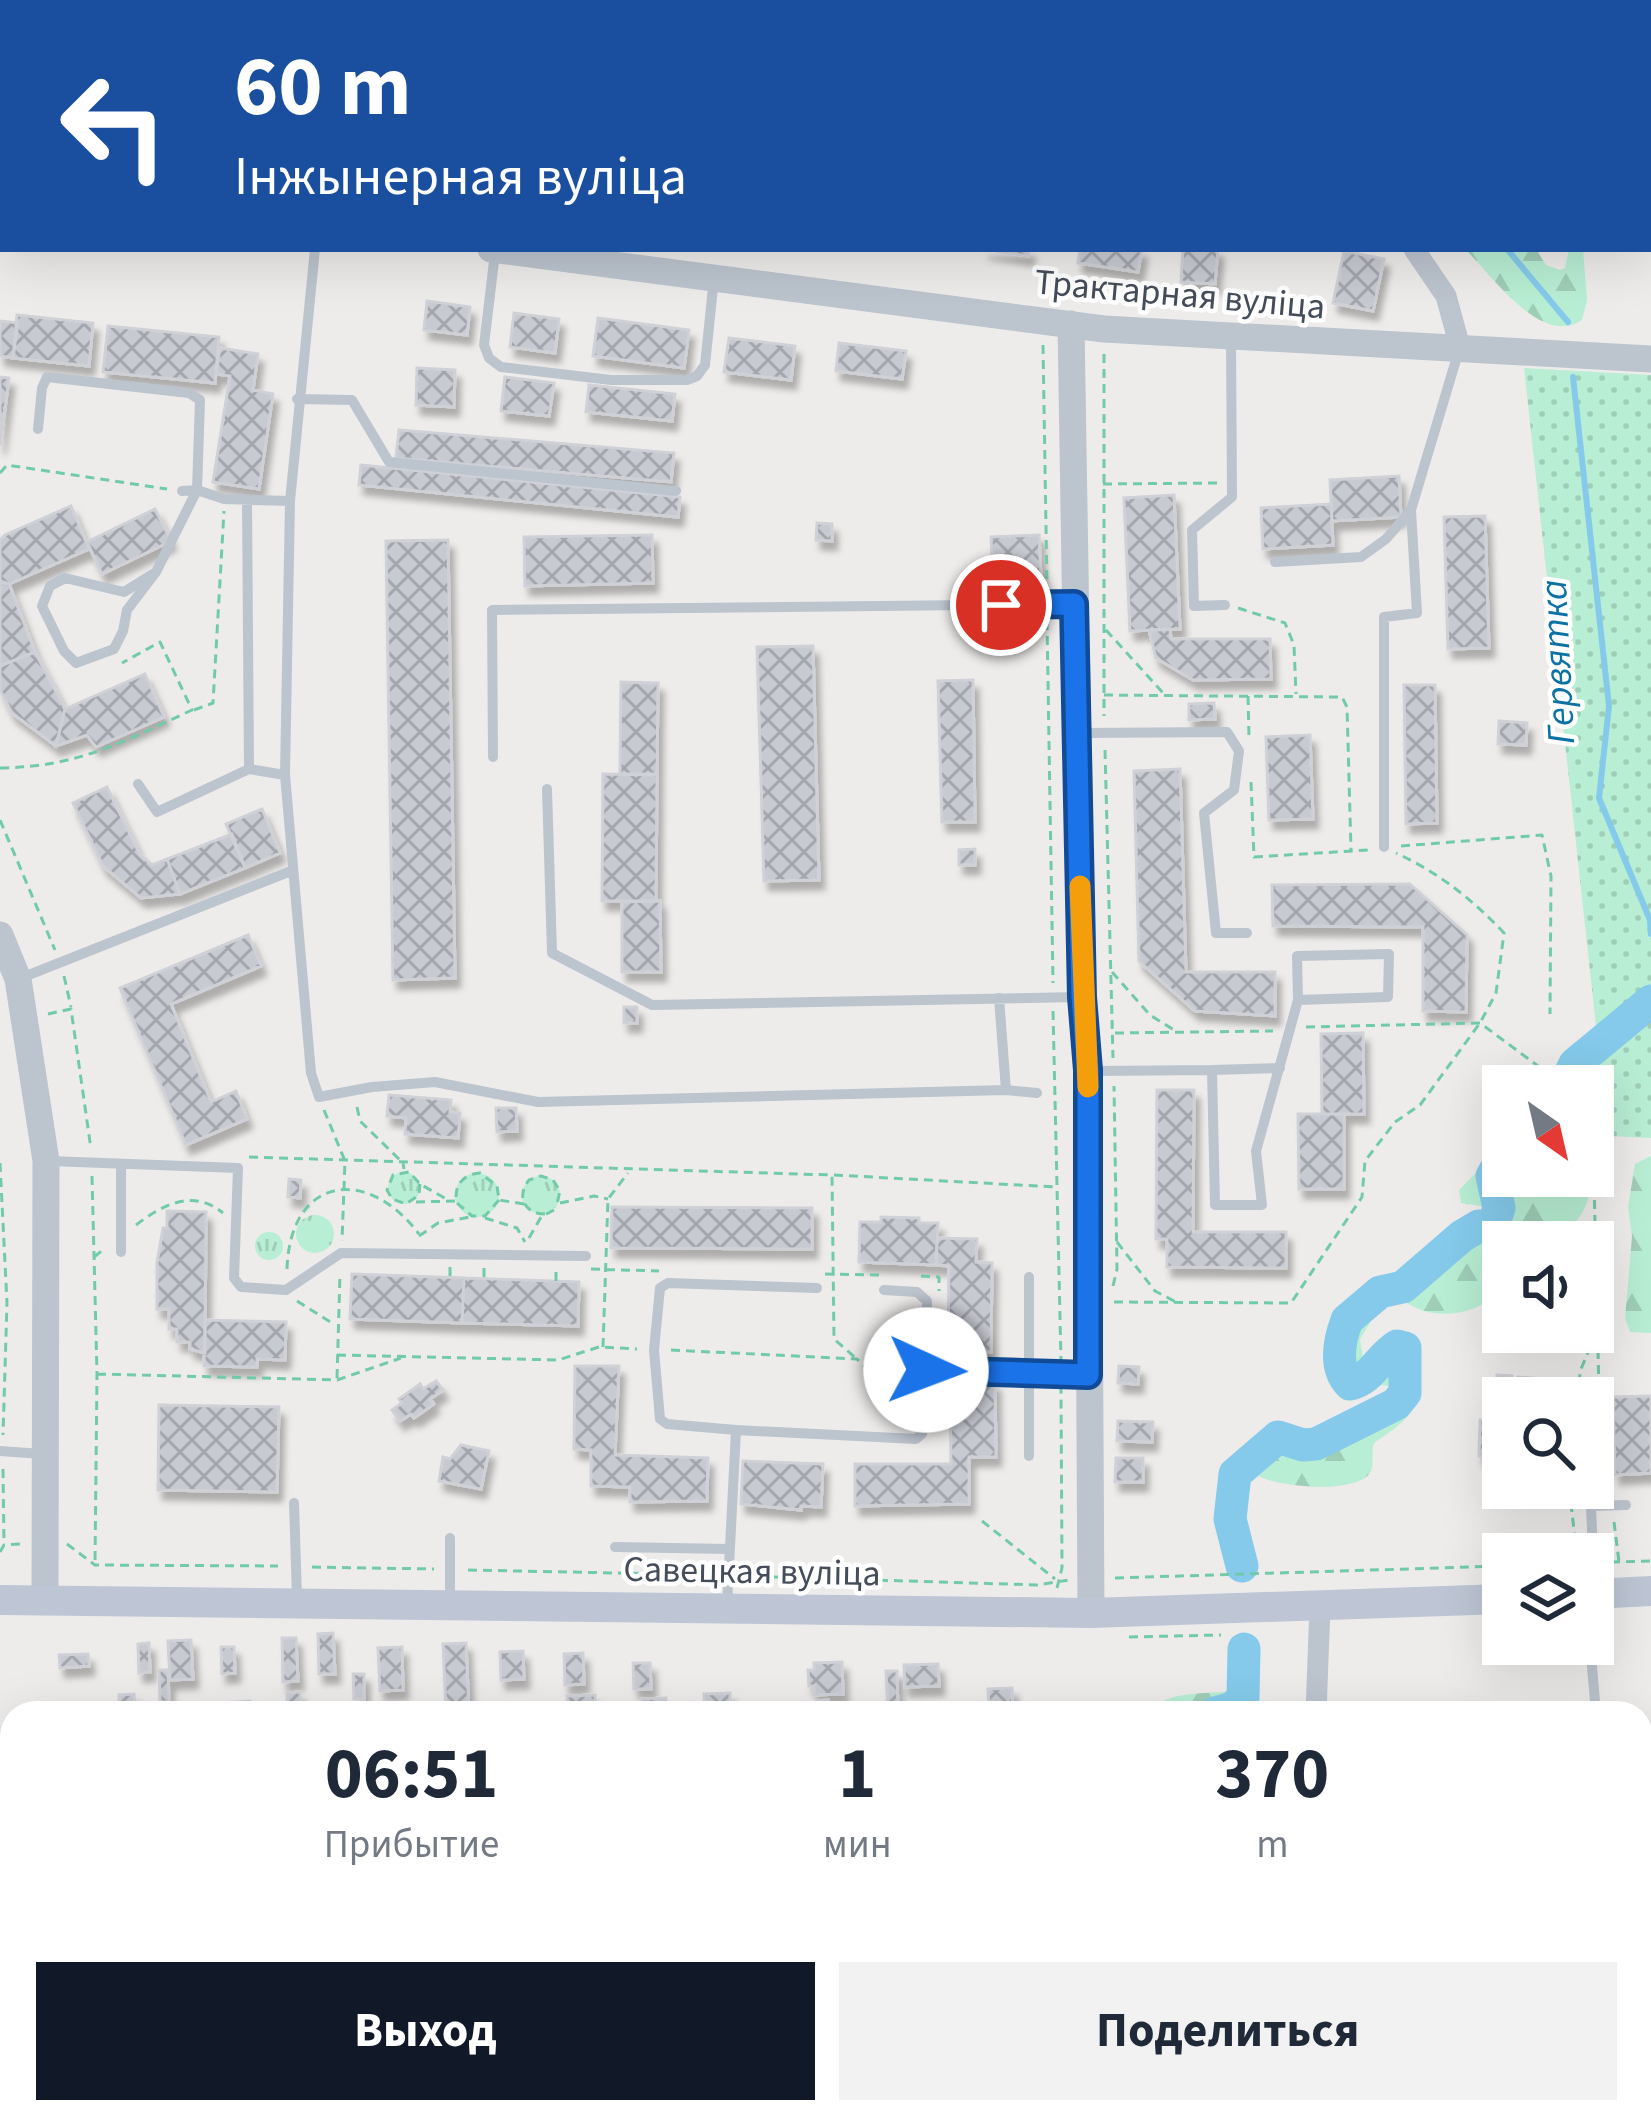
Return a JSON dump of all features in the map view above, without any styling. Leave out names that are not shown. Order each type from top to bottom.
[{"type":"main road","points":[[1614,1593],[1651,1592]]},
{"type":"main road","name":"Савецкая вуліца","points":[[0,1600],[1091,1613],[1482,1600]]},
{"type":"street","name":"Трактарная вуліца","points":[[517,252],[1104,329],[1651,359]]},
{"type":"street","points":[[1416,252],[1446,296],[1460,347]]},
{"type":"street","points":[[1057,322],[1061,604],[1076,696],[1091,732],[1082,997],[1099,1034],[1101,1070],[1074,1375],[1091,1613]]},
{"type":"street","points":[[0,934],[18,980],[46,1161],[45,1601]]},
{"type":"street","points":[[1316,1701],[1320,1606]]},
{"type":"lane","points":[[315,252],[290,501],[285,775],[311,1072],[319,1097],[435,1082],[538,1102],[1037,1093]]},
{"type":"lane","points":[[493,252],[484,345],[490,358],[501,367],[610,380],[697,376],[705,365],[714,277]]},
{"type":"lane","points":[[1225,604],[1194,606],[1192,530],[1232,497],[1231,338]]},
{"type":"lane","points":[[1275,562],[1361,557],[1386,539],[1411,510],[1460,347]]},
{"type":"lane","points":[[38,429],[47,377],[189,393],[200,400],[197,490],[156,572],[127,610],[114,649],[76,663],[64,651],[42,606],[50,586],[64,578],[124,592],[156,572]]},
{"type":"lane","points":[[297,399],[352,400],[389,462],[676,491]]},
{"type":"lane","points":[[182,491],[197,490],[224,499],[290,501]]},
{"type":"lane","points":[[247,500],[249,770]]},
{"type":"lane","points":[[1384,847],[1384,617],[1417,613],[1411,510]]},
{"type":"lane","points":[[493,757],[492,610],[1061,604]]},
{"type":"lane","points":[[1091,732],[1227,732],[1239,751],[1234,790],[1204,813],[1216,933],[1246,933]]},
{"type":"lane","points":[[138,784],[157,812],[249,770],[285,775]]},
{"type":"lane","points":[[547,789],[552,953],[652,1005],[1082,997]]},
{"type":"lane","points":[[18,980],[291,871]]},
{"type":"lane","points":[[1212,1070],[1214,1205],[1262,1205],[1256,1150],[1298,1000],[1298,956],[1389,954],[1388,997],[1298,1000]]},
{"type":"lane","points":[[1000,998],[1006,1090]]},
{"type":"lane","points":[[1101,1070],[1280,1069]]},
{"type":"lane","points":[[46,1161],[238,1168],[236,1283],[241,1287],[288,1293],[341,1253],[525,1250],[586,1256]]},
{"type":"lane","points":[[121,1164],[122,1252]]},
{"type":"lane","points":[[1029,1277],[1029,1456]]},
{"type":"lane","points":[[817,1288],[668,1283],[660,1288],[654,1349],[660,1419],[667,1424],[736,1430],[916,1439],[922,1434],[926,1370],[924,1294],[884,1291]]},
{"type":"lane","points":[[926,1370],[1074,1375]]},
{"type":"lane","points":[[727,1610],[736,1430]]},
{"type":"lane","points":[[2,1451],[45,1454]]},
{"type":"lane","points":[[294,1503],[297,1601]]},
{"type":"lane","points":[[1614,1505],[1626,1504]]},
{"type":"lane","points":[[450,1538],[450,1604]]},
{"type":"lane","points":[[615,1547],[729,1549]]},
{"type":"lane","points":[[1592,1665],[1596,1701]]},
{"type":"path","points":[[1057,322],[1061,604],[1076,696],[1091,732],[1111,970],[1099,1034],[1116,1241],[1117,1269],[1110,1305],[1292,1303],[1362,1197],[1364,1161],[1395,1122],[1420,1105],[1480,1023],[1496,993],[1504,933],[1430,869],[1384,847]]},
{"type":"path","points":[[1056,1580],[1062,1568],[1074,1375],[1056,1186],[1053,997],[1076,696],[1103,627],[1104,329]]},
{"type":"path","points":[[0,473],[3,465],[182,491]]},
{"type":"path","points":[[1101,484],[1232,482]]},
{"type":"path","points":[[0,768],[46,768],[94,755],[213,703],[224,499]]},
{"type":"path","points":[[1225,604],[1286,623],[1294,645],[1296,696]]},
{"type":"path","points":[[1103,627],[1166,695]]},
{"type":"path","points":[[120,664],[160,642],[192,710]]},
{"type":"path","points":[[1076,696],[1342,697],[1347,706],[1352,853]]},
{"type":"path","points":[[1248,696],[1250,742]]},
{"type":"path","points":[[1250,765],[1254,856],[1352,853],[1542,835],[1551,876],[1550,1015]]},
{"type":"path","points":[[0,820],[61,962],[92,1162],[95,1565]]},
{"type":"path","points":[[1111,970],[1150,1015],[1177,1032]]},
{"type":"path","points":[[25,1018],[71,1009]]},
{"type":"path","points":[[1054,1034],[1480,1023],[1539,1065]]},
{"type":"path","points":[[352,1091],[361,1121],[403,1163],[404,1171]]},
{"type":"path","points":[[319,1097],[345,1160]]},
{"type":"path","points":[[230,1157],[1056,1186]]},
{"type":"path","points":[[0,1163],[7,1303],[4,1545],[0,1552]]},
{"type":"path","points":[[480,1173],[481,1166]]},
{"type":"path","points":[[546,1168],[546,1176],[560,1191],[556,1208]]},
{"type":"path","points":[[448,1200],[404,1171],[390,1179],[387,1190],[419,1234],[438,1223],[491,1212],[499,1200],[497,1186],[480,1173],[471,1174],[460,1182],[456,1201]]},
{"type":"path","points":[[603,1347],[608,1199],[629,1172]]},
{"type":"path","points":[[832,1175],[834,1339],[857,1360]]},
{"type":"path","points":[[524,1204],[525,1185],[546,1176]]},
{"type":"path","points":[[412,1202],[420,1184]]},
{"type":"path","points":[[338,1328],[288,1293],[288,1236],[324,1193],[352,1190],[401,1204],[456,1201],[475,1217],[517,1228],[525,1250]]},
{"type":"path","points":[[525,1250],[545,1214],[561,1202],[594,1196],[608,1199]]},
{"type":"path","points":[[499,1200],[545,1214]]},
{"type":"path","points":[[1116,1241],[1154,1291],[1178,1303]]},
{"type":"path","points":[[450,1265],[450,1277]]},
{"type":"path","points":[[484,1266],[484,1279]]},
{"type":"path","points":[[556,1268],[556,1281]]},
{"type":"path","points":[[97,1374],[338,1380],[403,1358]]},
{"type":"path","points":[[1610,1509],[1619,1562]]},
{"type":"path","points":[[982,1521],[1056,1580]]},
{"type":"path","points":[[4,1545],[69,1544],[95,1565],[1037,1585],[1056,1580],[1482,1566]]},
{"type":"path","points":[[1614,1561],[1651,1561]]},
{"type":"green space","points":[[1468,252],[1538,252],[1546,265],[1560,270],[1565,268],[1568,252],[1583,252],[1587,300],[1582,320],[1566,326],[1550,324],[1534,317]]},
{"type":"green space","points":[[1524,368],[1651,375],[1651,1138],[1614,1136],[1614,1065],[1600,1065]]},
{"type":"green space","points":[[1651,1156],[1651,1333],[1630,1332],[1625,1318],[1632,1236],[1628,1207],[1635,1164]]},
{"type":"green space","points":[[1482,1167],[1482,1197],[1589,1197],[1576,1221],[1498,1221],[1484,1207],[1461,1203],[1459,1190]]},
{"type":"green space","points":[[404,1172],[416,1176],[420,1188],[416,1200],[404,1204],[392,1200],[388,1188],[392,1176]]},
{"type":"green space","points":[[477,1173],[492,1180],[499,1195],[492,1210],[477,1217],[462,1210],[455,1195],[462,1180]]},
{"type":"green space","points":[[541,1176],[555,1181],[560,1195],[555,1209],[541,1214],[527,1209],[522,1195],[527,1181]]},
{"type":"green space","points":[[315,1215],[328,1221],[334,1234],[328,1247],[315,1253],[302,1247],[296,1234],[302,1221]]},
{"type":"green space","points":[[269,1232],[279,1236],[283,1246],[279,1256],[269,1260],[259,1256],[255,1246],[259,1236]]},
{"type":"green space","points":[[1437,1242],[1482,1244],[1482,1305],[1463,1312],[1434,1313],[1394,1292],[1396,1284]]},
{"type":"green space","points":[[1361,1317],[1370,1323],[1360,1339],[1363,1359],[1379,1367],[1408,1365],[1417,1391],[1412,1411],[1374,1443],[1371,1471],[1350,1484],[1313,1487],[1275,1482],[1251,1471],[1262,1446],[1359,1418],[1387,1400],[1390,1386],[1344,1381],[1334,1361],[1339,1339]]},
{"type":"green space","points":[[1234,1690],[1250,1701],[1164,1701]]},
{"type":"building","points":[[1080,252],[1141,252],[1138,272],[1078,263]]},
{"type":"building","points":[[1183,252],[1218,252],[1215,284],[1181,282]]},
{"type":"building","points":[[1344,252],[1384,259],[1373,311],[1333,303]]},
{"type":"building","points":[[427,301],[470,307],[467,335],[424,330]]},
{"type":"building","points":[[514,313],[559,319],[555,353],[510,347]]},
{"type":"building","points":[[17,315],[93,323],[89,366],[13,358]]},
{"type":"building","points":[[598,318],[689,330],[684,368],[593,356]]},
{"type":"building","points":[[0,321],[18,323],[13,358],[0,356]]},
{"type":"building","points":[[108,326],[219,337],[215,383],[103,372]]},
{"type":"building","points":[[729,338],[795,346],[791,380],[724,372]]},
{"type":"building","points":[[839,343],[906,351],[902,379],[836,371]]},
{"type":"building","points":[[220,348],[258,354],[253,390],[273,394],[259,489],[213,482],[230,376],[216,374]]},
{"type":"building","points":[[417,368],[455,370],[454,407],[416,405]]},
{"type":"building","points":[[0,377],[9,378],[0,446]]},
{"type":"building","points":[[505,377],[554,383],[549,416],[501,411]]},
{"type":"building","points":[[589,385],[675,394],[672,421],[586,412]]},
{"type":"building","points":[[399,430],[674,453],[671,482],[396,458]]},
{"type":"building","points":[[361,465],[680,497],[678,517],[359,485]]},
{"type":"building","points":[[1399,476],[1401,517],[1332,521],[1330,480]]},
{"type":"building","points":[[1174,495],[1180,629],[1130,631],[1124,498]]},
{"type":"building","points":[[1331,504],[1333,545],[1263,549],[1261,508]]},
{"type":"building","points":[[71,506],[89,549],[9,584],[0,581],[0,540]]},
{"type":"building","points":[[155,509],[171,541],[102,574],[87,542]]},
{"type":"building","points":[[1485,516],[1489,648],[1448,649],[1444,517]]},
{"type":"building","points":[[817,523],[832,524],[832,541],[816,540]]},
{"type":"building","points":[[652,535],[653,583],[525,586],[524,537]]},
{"type":"building","points":[[1039,535],[1042,597],[994,599],[991,537]]},
{"type":"building","points":[[448,540],[455,978],[393,980],[386,541]]},
{"type":"building","points":[[0,581],[9,584],[35,652],[0,666]]},
{"type":"building","points":[[1170,629],[1171,639],[1270,639],[1271,679],[1193,680],[1156,658],[1149,630]]},
{"type":"building","points":[[813,646],[819,880],[764,881],[757,647]]},
{"type":"building","points":[[35,652],[65,709],[56,746],[12,713],[0,690],[0,666]]},
{"type":"building","points":[[145,674],[164,717],[96,747],[87,735],[56,746],[65,709]]},
{"type":"building","points":[[973,680],[975,822],[942,822],[938,681]]},
{"type":"building","points":[[621,682],[658,683],[657,774],[620,774]]},
{"type":"building","points":[[1404,685],[1435,685],[1437,823],[1406,824]]},
{"type":"building","points":[[1214,703],[1215,719],[1189,720],[1189,704]]},
{"type":"building","points":[[1499,721],[1527,723],[1526,745],[1498,744]]},
{"type":"building","points":[[1310,735],[1313,819],[1269,820],[1266,737]]},
{"type":"building","points":[[1180,769],[1186,972],[1275,972],[1275,1016],[1195,1011],[1139,961],[1134,771]]},
{"type":"building","points":[[603,774],[657,775],[656,901],[602,901]]},
{"type":"building","points":[[107,787],[140,855],[152,865],[167,859],[180,894],[141,898],[103,866],[73,803]]},
{"type":"building","points":[[262,809],[280,853],[245,868],[226,824]]},
{"type":"building","points":[[232,834],[245,868],[180,894],[167,859]]},
{"type":"building","points":[[975,849],[975,865],[959,865],[959,850]]},
{"type":"building","points":[[1410,884],[1467,935],[1466,1012],[1423,1011],[1423,927],[1273,926],[1272,885]]},
{"type":"building","points":[[660,901],[661,972],[622,972],[622,902]]},
{"type":"building","points":[[248,935],[261,966],[171,1004],[211,1102],[236,1091],[247,1119],[186,1145],[120,988]]},
{"type":"building","points":[[624,1007],[637,1007],[637,1023],[624,1023]]},
{"type":"building","points":[[1363,1033],[1364,1114],[1322,1114],[1321,1034]]},
{"type":"building","points":[[1157,1090],[1194,1090],[1193,1232],[1286,1232],[1286,1268],[1167,1267],[1167,1239],[1156,1239]]},
{"type":"building","points":[[389,1095],[451,1100],[450,1112],[460,1113],[458,1138],[405,1134],[406,1118],[387,1116]]},
{"type":"building","points":[[496,1108],[516,1108],[517,1131],[497,1132]]},
{"type":"building","points":[[1298,1114],[1344,1114],[1344,1189],[1299,1189]]},
{"type":"building","points":[[289,1179],[301,1180],[300,1198],[288,1197]]},
{"type":"building","points":[[612,1207],[812,1208],[812,1249],[611,1248]]},
{"type":"building","points":[[167,1211],[206,1212],[205,1353],[190,1349],[190,1342],[177,1342],[177,1329],[169,1329],[169,1309],[157,1309],[157,1263]]},
{"type":"building","points":[[881,1217],[938,1223],[936,1265],[859,1262],[860,1222],[881,1222]]},
{"type":"building","points":[[937,1238],[977,1239],[976,1262],[992,1263],[991,1352],[948,1352],[949,1266],[936,1265]]},
{"type":"building","points":[[352,1274],[464,1278],[462,1323],[350,1319]]},
{"type":"building","points":[[464,1278],[579,1282],[578,1326],[462,1323]]},
{"type":"building","points":[[205,1320],[286,1322],[285,1360],[257,1359],[257,1367],[204,1366]]},
{"type":"building","points":[[889,1325],[909,1325],[908,1345],[888,1345]]},
{"type":"building","points":[[575,1366],[619,1366],[615,1455],[708,1458],[707,1501],[630,1502],[630,1487],[591,1486],[591,1450],[574,1449]]},
{"type":"building","points":[[1119,1366],[1139,1367],[1138,1384],[1118,1383]]},
{"type":"building","points":[[436,1381],[443,1390],[430,1399],[434,1404],[400,1421],[392,1410],[402,1403],[399,1399],[420,1384],[423,1389]]},
{"type":"building","points":[[950,1383],[995,1383],[996,1457],[969,1457],[969,1504],[855,1506],[855,1464],[951,1464]]},
{"type":"building","points":[[1651,1396],[1651,1473],[1615,1475],[1614,1397]]},
{"type":"building","points":[[159,1405],[279,1407],[277,1492],[158,1490]]},
{"type":"building","points":[[1118,1421],[1153,1422],[1152,1442],[1117,1441]]},
{"type":"building","points":[[461,1445],[489,1451],[481,1489],[439,1481],[443,1457],[450,1459]]},
{"type":"building","points":[[1116,1458],[1143,1458],[1143,1482],[1115,1482]]},
{"type":"building","points":[[743,1461],[823,1464],[821,1507],[801,1506],[801,1510],[741,1504]]},
{"type":"building","points":[[333,1633],[335,1674],[319,1674],[318,1634]]},
{"type":"building","points":[[282,1638],[296,1638],[298,1681],[283,1682]]},
{"type":"building","points":[[191,1640],[193,1679],[170,1680],[168,1641]]},
{"type":"building","points":[[149,1643],[150,1672],[139,1673],[138,1644]]},
{"type":"building","points":[[466,1643],[468,1701],[445,1701],[443,1644]]},
{"type":"building","points":[[221,1647],[234,1647],[235,1673],[222,1674]]},
{"type":"building","points":[[402,1647],[403,1690],[380,1691],[378,1648]]},
{"type":"building","points":[[523,1651],[524,1679],[501,1680],[500,1652]]},
{"type":"building","points":[[583,1653],[584,1684],[565,1685],[564,1654]]},
{"type":"building","points":[[88,1654],[89,1666],[60,1668],[59,1655]]},
{"type":"building","points":[[842,1662],[843,1694],[814,1695],[808,1670],[814,1670],[814,1663]]},
{"type":"building","points":[[633,1663],[650,1663],[651,1689],[634,1689]]},
{"type":"building","points":[[938,1664],[939,1686],[905,1687],[904,1665]]},
{"type":"building","points":[[159,1670],[168,1670],[169,1701],[160,1701]]},
{"type":"building","points":[[886,1671],[897,1671],[898,1701],[887,1701]]},
{"type":"building","points":[[353,1674],[364,1674],[364,1699],[354,1699]]},
{"type":"building","points":[[1012,1688],[1013,1701],[988,1701],[988,1689]]},
{"type":"building","points":[[300,1692],[300,1701],[287,1701],[287,1693]]},
{"type":"building","points":[[730,1693],[730,1701],[704,1701],[704,1694]]},
{"type":"building","points":[[134,1694],[135,1701],[119,1701],[119,1695]]},
{"type":"building","points":[[595,1695],[595,1701],[567,1701],[567,1696]]},
{"type":"waterway","name":"Гервятка","points":[[1510,252],[1568,322]]},
{"type":"waterway","name":"Гервятка","points":[[1573,377],[1609,706],[1599,798],[1650,920],[1651,934]]},
{"type":"waterway","name":"Гервятка","points":[[1574,1065],[1651,1001]]},
{"type":"waterway","name":"Гервятка","points":[[1242,1566],[1230,1519],[1235,1474],[1278,1437],[1316,1444],[1396,1404],[1405,1393],[1405,1348],[1397,1346],[1364,1378],[1350,1384],[1340,1354],[1347,1320],[1380,1292],[1403,1287],[1462,1236],[1479,1226],[1493,1226],[1499,1208],[1497,1197]]},
{"type":"waterway","name":"Гервятка","points":[[1240,1701],[1244,1649]]},
{"type":"slow traffic","points":[[1080,886],[1088,1087]]},
{"type":"route","points":[[926,1370],[1088,1375],[1088,1070],[1082,997],[1074,604],[1001,605]]}]
